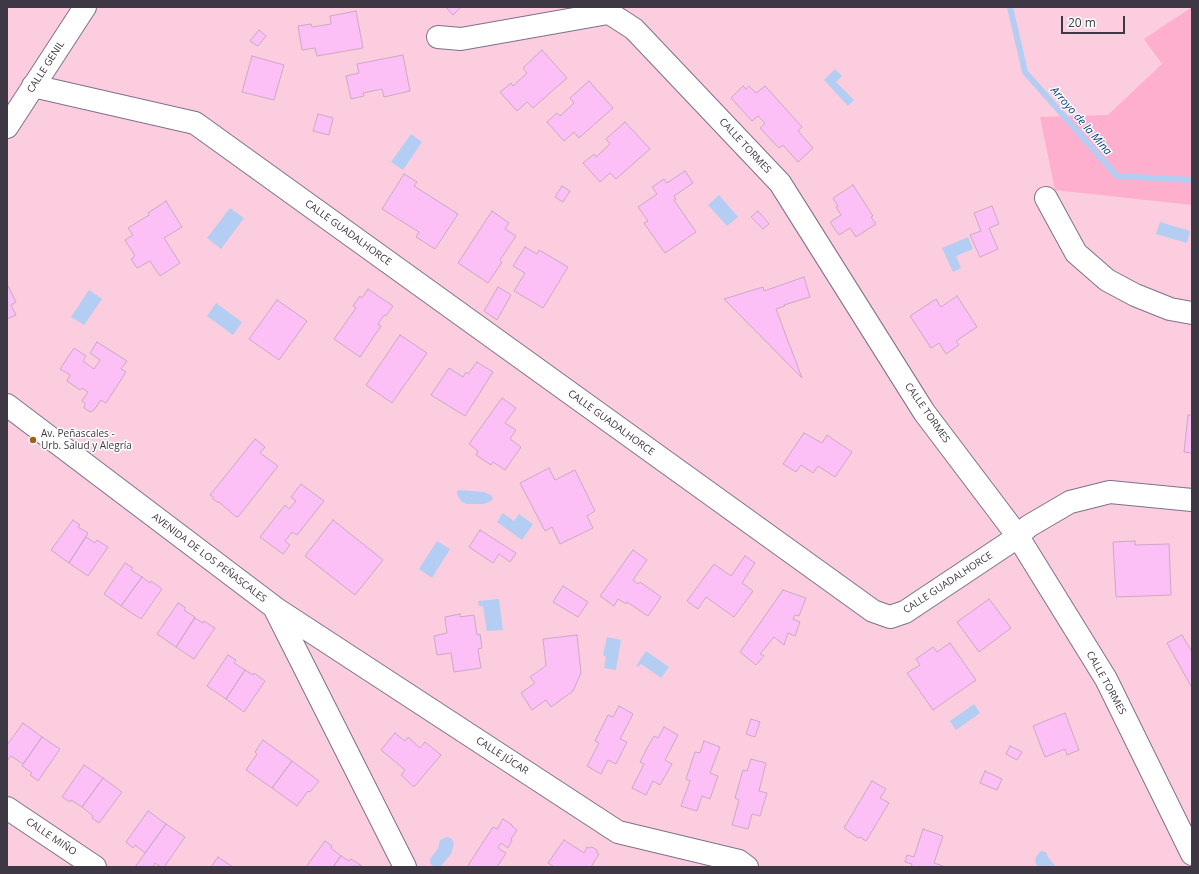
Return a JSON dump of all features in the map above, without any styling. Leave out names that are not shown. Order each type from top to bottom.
[{"type":"street","name":"CALLE GENIL","points":[[7,127],[85,7]]},
{"type":"street","name":"CALLE TORMES","points":[[438,37],[461,39],[604,10],[634,29],[780,183],[924,412],[1018,535],[1106,679],[1192,854]]},
{"type":"street","name":"CALLE GUADALHORCE","points":[[33,86],[194,123],[872,611],[890,617],[905,612],[1029,526],[1070,502],[1110,492],[1192,500]]},
{"type":"street","points":[[1046,198],[1076,253],[1107,280],[1135,295],[1170,310],[1192,313]]},
{"type":"street","name":"AVENIDA DE LOS PEÑASCALES","points":[[7,405],[274,607],[405,867]]},
{"type":"street","name":"CALLE JÚCAR","points":[[274,607],[618,832],[739,862],[747,867]]},
{"type":"street","name":"CALLE MIÑO","points":[[7,808],[95,867]]},
{"type":"shaded area","points":[[7,7],[1192,7],[1192,867],[7,867]]},
{"type":"shaded area","points":[[1192,7],[1192,205],[1055,190],[1040,117],[1108,115],[1162,64],[1144,39]]},
{"type":"water","points":[[835,69],[842,76],[836,82],[854,100],[848,106],[824,80]]},
{"type":"water","points":[[411,134],[422,142],[403,170],[391,162]]},
{"type":"water","points":[[719,195],[738,217],[727,226],[708,205]]},
{"type":"water","points":[[230,208],[244,218],[221,249],[207,238]]},
{"type":"water","points":[[1160,222],[1190,231],[1187,243],[1156,234]]},
{"type":"water","points":[[968,237],[973,249],[956,256],[961,268],[953,272],[942,248]]},
{"type":"water","points":[[89,290],[102,299],[84,325],[71,317]]},
{"type":"water","points":[[216,303],[242,322],[233,335],[207,316]]},
{"type":"water","points":[[457,491],[484,492],[491,495],[493,499],[484,504],[466,504],[461,501],[457,494]]},
{"type":"water","points":[[503,513],[514,521],[519,514],[533,524],[522,540],[497,522]]},
{"type":"water","points":[[437,541],[450,549],[432,578],[419,569]]},
{"type":"water","points":[[499,599],[503,630],[487,631],[483,606],[479,606],[478,601]]},
{"type":"water","points":[[607,637],[621,640],[616,670],[604,668],[606,657],[603,655]]},
{"type":"water","points":[[646,651],[669,667],[661,678],[641,664],[638,667],[636,666]]},
{"type":"water","points":[[974,704],[980,713],[956,730],[950,721]]},
{"type":"water","points":[[447,837],[452,839],[454,844],[451,854],[441,866],[434,867],[430,863],[430,859],[438,849],[440,840]]},
{"type":"water","points":[[1041,851],[1046,852],[1056,867],[1037,866],[1035,861],[1036,857]]},
{"type":"building","points":[[446,7],[461,7],[453,15]]},
{"type":"building","points":[[356,11],[363,48],[317,56],[315,48],[302,50],[298,26],[311,24],[312,27],[331,24],[330,16]]},
{"type":"building","points":[[259,30],[266,36],[258,46],[250,41]]},
{"type":"building","points":[[542,50],[567,78],[533,108],[527,102],[517,111],[500,92],[511,83],[513,86],[527,73],[523,68]]},
{"type":"building","points":[[403,55],[410,91],[384,97],[382,89],[363,93],[364,96],[351,99],[346,76],[359,73],[357,64]]},
{"type":"building","points":[[252,56],[284,65],[274,100],[242,92]]},
{"type":"building","points":[[589,81],[613,108],[579,138],[574,132],[564,141],[547,122],[557,113],[560,116],[574,103],[570,98]]},
{"type":"building","points":[[743,86],[746,89],[749,86],[756,93],[765,86],[802,127],[798,131],[813,148],[798,162],[783,145],[779,148],[760,128],[765,123],[758,116],[752,121],[731,98]]},
{"type":"building","points":[[318,114],[333,118],[329,135],[313,131]]},
{"type":"building","points":[[625,122],[650,149],[616,179],[610,173],[600,182],[583,163],[594,154],[596,157],[610,144],[606,139]]},
{"type":"building","points":[[685,171],[693,183],[674,196],[676,199],[674,200],[696,232],[665,253],[644,223],[648,221],[638,207],[657,194],[652,187],[664,179],[667,183]]},
{"type":"building","points":[[404,174],[417,182],[414,186],[458,214],[435,249],[416,237],[419,232],[382,209]]},
{"type":"building","points":[[853,185],[873,216],[871,217],[876,224],[856,237],[850,228],[839,235],[830,222],[841,215],[833,198]]},
{"type":"building","points":[[562,186],[570,191],[563,202],[555,197]]},
{"type":"building","points":[[166,201],[182,227],[164,238],[180,263],[160,276],[150,261],[137,268],[131,259],[135,256],[125,240],[133,235],[128,228],[149,215],[148,213]]},
{"type":"building","points":[[992,206],[999,224],[989,228],[998,249],[980,257],[970,235],[981,231],[974,213]]},
{"type":"building","points":[[492,211],[509,223],[505,229],[516,236],[500,260],[502,262],[488,283],[458,263]]},
{"type":"building","points":[[758,211],[769,224],[763,229],[751,217]]},
{"type":"building","points":[[525,247],[537,254],[539,250],[568,267],[543,308],[514,291],[525,273],[513,266]]},
{"type":"building","points":[[804,277],[810,297],[776,309],[802,378],[724,299],[763,287],[764,291]]},
{"type":"building","points":[[7,284],[16,302],[11,305],[16,315],[7,319]]},
{"type":"building","points":[[498,287],[511,295],[497,320],[484,311]]},
{"type":"building","points":[[368,289],[393,306],[378,324],[381,326],[360,357],[334,339],[356,308],[353,306],[360,296],[362,298]]},
{"type":"building","points":[[957,296],[977,327],[956,341],[959,345],[946,354],[939,343],[931,348],[910,316],[936,299],[941,307]]},
{"type":"building","points":[[277,300],[307,321],[279,360],[249,339]]},
{"type":"building","points":[[400,335],[427,353],[392,403],[366,385]]},
{"type":"building","points":[[97,342],[127,361],[121,369],[126,372],[106,403],[101,400],[94,410],[90,412],[84,408],[85,403],[82,401],[88,392],[82,388],[80,390],[67,381],[70,375],[60,369],[74,348],[86,356],[83,361],[94,369],[100,360],[90,353]]},
{"type":"building","points":[[477,362],[493,372],[465,416],[431,395],[449,368],[463,377],[466,372],[468,374]]},
{"type":"building","points":[[502,398],[516,408],[505,423],[516,430],[510,439],[521,447],[505,470],[493,462],[491,465],[476,455],[478,451],[469,444]]},
{"type":"building","points":[[1188,415],[1192,415],[1192,453],[1184,452]]},
{"type":"building","points":[[804,433],[822,443],[827,435],[852,452],[835,477],[818,466],[813,473],[801,465],[796,472],[783,464]]},
{"type":"building","points":[[255,439],[265,447],[260,453],[278,466],[238,517],[213,499],[210,495]]},
{"type":"building","points":[[549,468],[555,480],[575,470],[595,511],[587,516],[593,528],[560,544],[552,527],[545,531],[520,483]]},
{"type":"building","points":[[301,484],[324,501],[297,535],[292,532],[285,541],[290,545],[283,554],[260,537],[285,505],[289,509],[296,501],[291,497]]},
{"type":"building","points":[[73,520],[80,525],[78,527],[88,533],[69,563],[51,550]]},
{"type":"building","points":[[333,520],[383,560],[355,595],[305,556]]},
{"type":"building","points":[[480,530],[516,553],[510,562],[499,554],[493,563],[469,547]]},
{"type":"building","points":[[86,537],[95,543],[97,540],[108,547],[88,576],[69,563]]},
{"type":"building","points":[[1135,541],[1135,545],[1169,544],[1171,595],[1116,597],[1113,542]]},
{"type":"building","points":[[633,550],[647,560],[633,580],[638,584],[640,582],[661,597],[648,616],[627,602],[626,604],[618,599],[614,606],[600,596]]},
{"type":"building","points":[[745,556],[755,563],[742,583],[753,591],[734,617],[706,597],[698,609],[687,601],[714,564],[731,576]]},
{"type":"building","points":[[125,563],[133,568],[131,570],[142,577],[121,606],[104,594]]},
{"type":"building","points":[[142,577],[150,583],[151,581],[162,589],[141,619],[121,606]]},
{"type":"building","points":[[563,586],[588,602],[578,617],[553,602]]},
{"type":"building","points":[[783,590],[806,598],[799,616],[795,615],[793,619],[800,622],[795,636],[788,633],[784,645],[774,637],[760,654],[764,656],[756,665],[740,652]]},
{"type":"building","points":[[989,599],[1011,628],[979,652],[957,622]]},
{"type":"building","points":[[178,603],[186,608],[184,610],[195,617],[176,647],[157,634]]},
{"type":"building","points":[[460,614],[460,617],[474,615],[477,635],[480,634],[482,648],[478,649],[481,668],[454,672],[451,653],[437,655],[434,636],[447,633],[445,617]]},
{"type":"building","points":[[195,618],[203,623],[204,621],[215,628],[194,659],[176,647]]},
{"type":"building","points":[[577,635],[581,673],[573,691],[551,707],[546,700],[532,710],[521,693],[535,683],[530,677],[546,665],[543,639]]},
{"type":"building","points":[[1182,635],[1192,652],[1192,688],[1167,643]]},
{"type":"building","points":[[950,643],[976,680],[933,710],[907,673],[920,665],[916,659],[933,647],[937,652]]},
{"type":"building","points":[[228,655],[236,660],[234,663],[245,670],[226,699],[207,686]]},
{"type":"building","points":[[245,670],[253,675],[254,673],[265,681],[244,712],[226,699]]},
{"type":"building","points":[[619,706],[633,714],[620,739],[627,742],[616,764],[608,760],[601,774],[587,766],[599,743],[595,741],[608,715],[613,717]]},
{"type":"building","points":[[1065,713],[1079,750],[1067,755],[1065,749],[1045,757],[1033,726]]},
{"type":"building","points":[[751,719],[760,722],[755,737],[746,734]]},
{"type":"building","points":[[23,723],[42,737],[23,764],[11,756],[8,760],[7,759],[7,745]]},
{"type":"building","points":[[664,727],[678,735],[665,760],[672,764],[660,785],[653,781],[646,795],[632,788],[644,764],[640,762],[646,750],[654,736],[658,738]]},
{"type":"building","points":[[395,733],[405,741],[408,737],[420,748],[425,742],[441,755],[414,787],[401,775],[405,770],[381,750]]},
{"type":"building","points":[[42,737],[60,749],[38,781],[30,775],[32,773],[22,766]]},
{"type":"building","points":[[263,740],[292,761],[272,788],[246,770],[257,754],[255,752]]},
{"type":"building","points":[[704,741],[720,747],[710,773],[718,776],[710,799],[702,796],[697,811],[681,806],[690,781],[686,779],[695,752],[700,753]]},
{"type":"building","points":[[1010,746],[1022,752],[1017,760],[1006,754]]},
{"type":"building","points":[[751,759],[766,763],[759,791],[767,793],[760,816],[752,814],[748,829],[732,825],[739,800],[735,798],[743,770],[747,771]]},
{"type":"building","points":[[292,761],[319,781],[310,792],[308,791],[297,806],[272,788]]},
{"type":"building","points":[[84,765],[103,778],[82,807],[71,800],[70,802],[62,797]]},
{"type":"building","points":[[985,771],[1002,779],[997,790],[980,783]]},
{"type":"building","points":[[103,778],[122,792],[99,823],[82,807]]},
{"type":"building","points":[[872,781],[886,789],[880,798],[889,803],[866,841],[860,837],[858,838],[844,828]]},
{"type":"building","points":[[148,811],[166,824],[145,853],[135,845],[133,848],[126,842]]},
{"type":"building","points":[[503,819],[517,830],[511,839],[512,840],[508,848],[501,843],[498,848],[506,853],[497,867],[467,867],[493,827],[497,829]]},
{"type":"building","points":[[166,824],[185,837],[164,867],[161,867],[155,863],[153,867],[135,867]]},
{"type":"building","points":[[923,829],[943,836],[934,863],[946,867],[911,867],[912,864],[905,862],[907,855],[914,857]]},
{"type":"building","points":[[564,840],[584,853],[587,847],[592,847],[597,850],[597,853],[599,854],[591,867],[554,867],[548,863]]},
{"type":"building","points":[[325,841],[341,856],[333,867],[306,867]]},
{"type":"building","points":[[341,856],[349,861],[351,859],[362,866],[333,867]]},
{"type":"building","points":[[218,857],[233,867],[211,867]]},
{"type":"waterway","name":"Arroyo de la Mina","points":[[1010,7],[1025,72],[1117,176],[1192,180]]},
{"type":"place","name":"Av. Peñascales - Urb. Salud y Alegría","points":[[33,440]]}]
